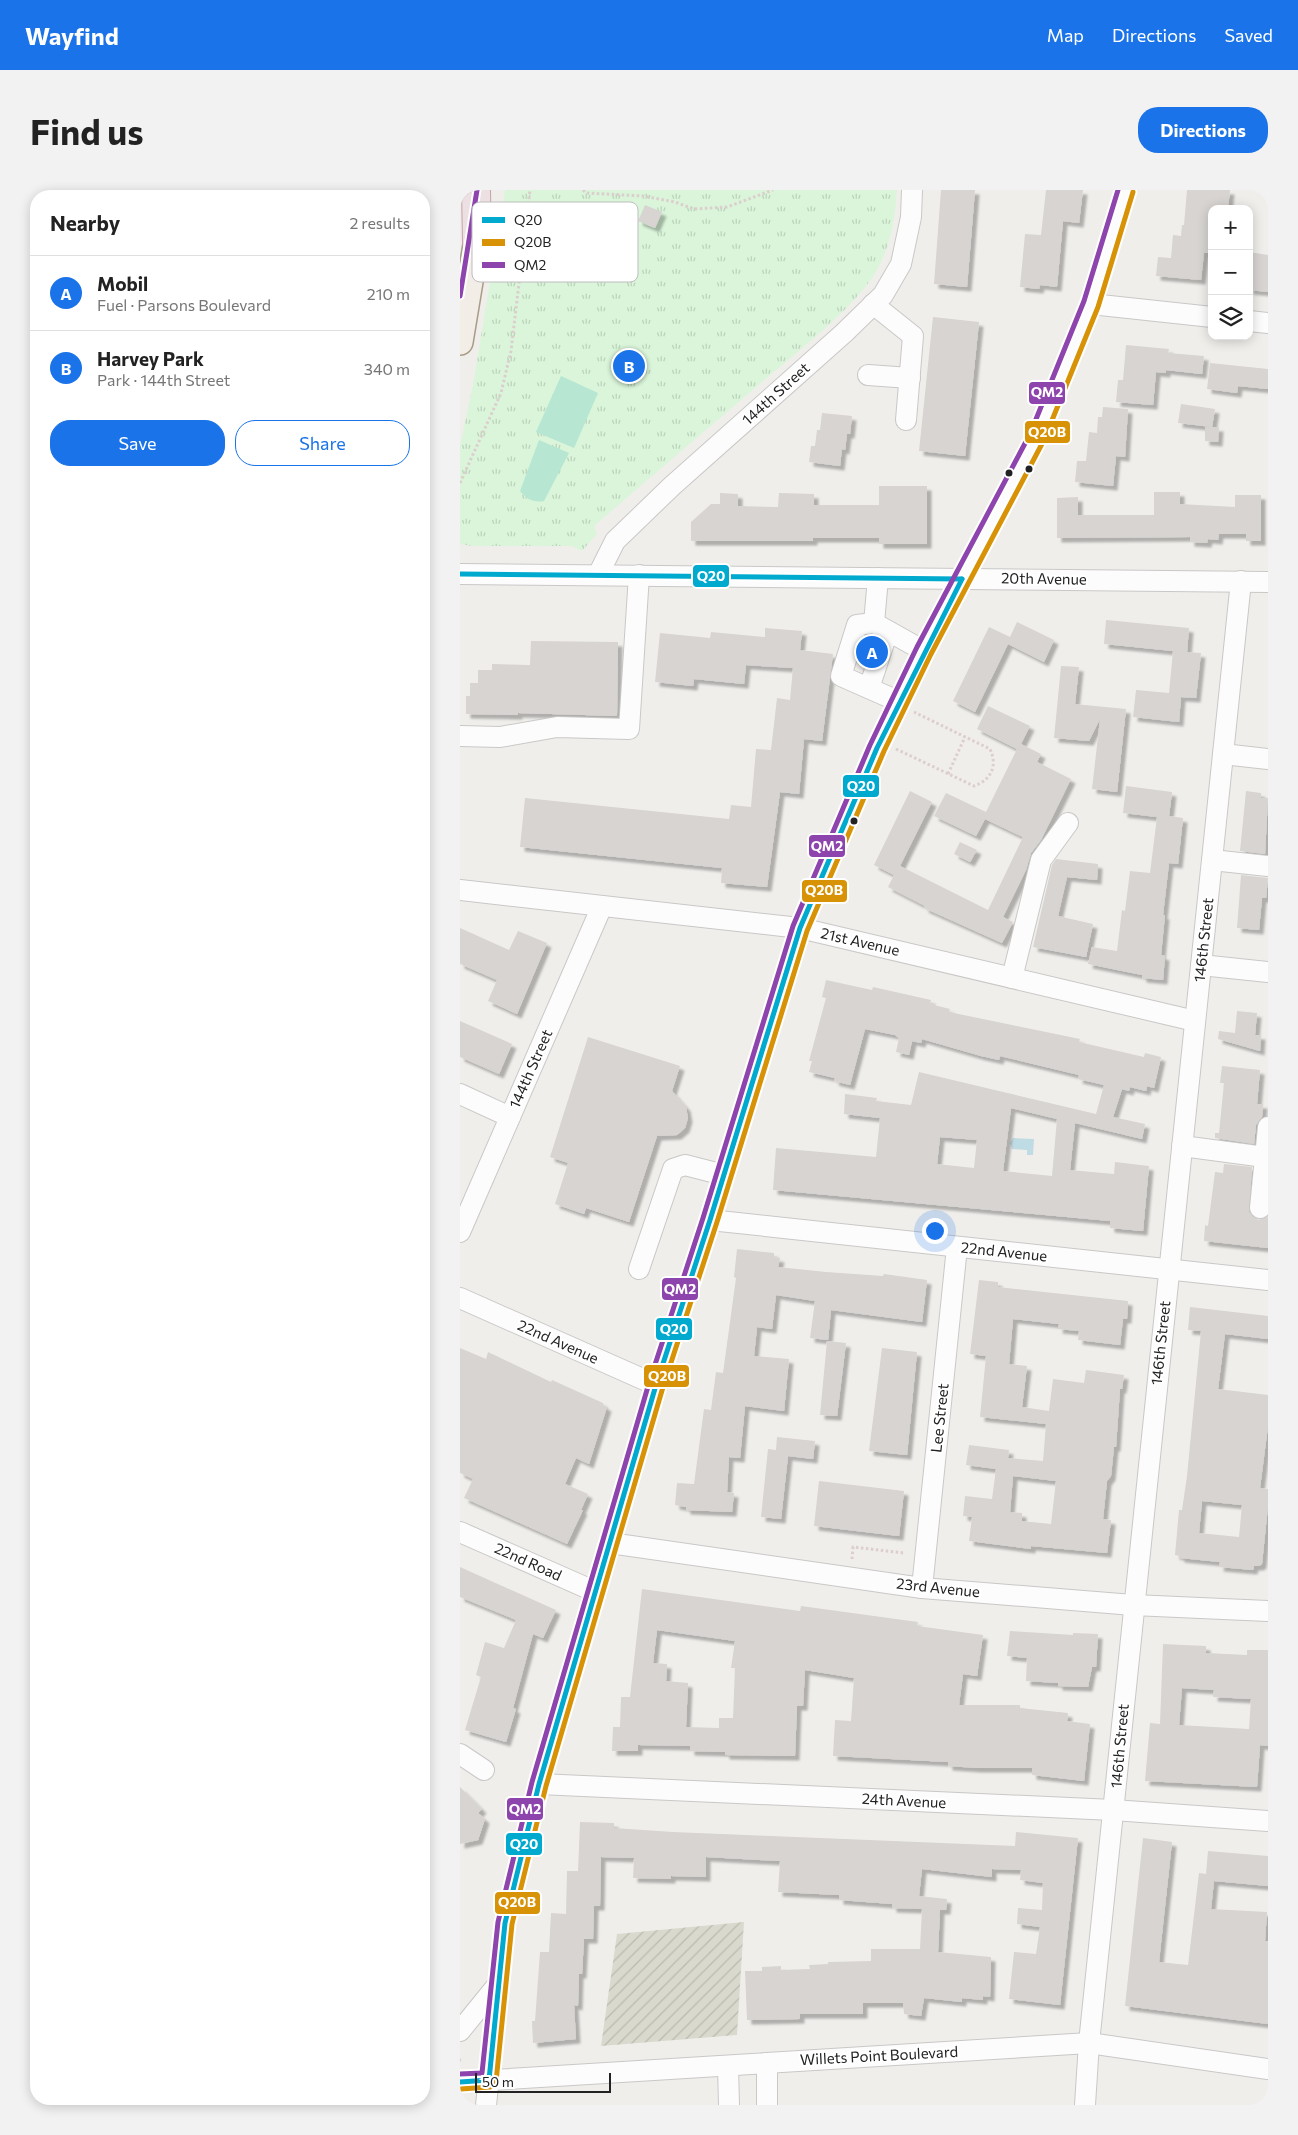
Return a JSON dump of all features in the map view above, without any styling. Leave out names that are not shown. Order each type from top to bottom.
[{"type":"main road","points":[[460,342],[472,271]]},
{"type":"street","name":"144th Street","points":[[598,575],[615,541],[672,486],[844,334],[883,295],[901,264],[911,217],[912,190]]},
{"type":"street","points":[[486,2105],[505,1923],[539,1784],[656,1385],[710,1220],[800,928],[877,748],[906,707],[924,651],[1037,437],[1091,304],[1126,190]]},
{"type":"street","points":[[873,304],[913,336],[906,420]]},
{"type":"street","points":[[1091,304],[1208,317]]},
{"type":"street","points":[[1253,321],[1268,323]]},
{"type":"street","points":[[868,375],[910,378]]},
{"type":"street","name":"20th Avenue","points":[[460,574],[1268,582]]},
{"type":"street","points":[[460,736],[500,737],[565,726],[629,729],[639,575]]},
{"type":"street","points":[[869,688],[881,627],[878,578]]},
{"type":"street","name":"146th Street","points":[[1085,2105],[1089,2044],[1114,1810],[1133,1605],[1241,582]]},
{"type":"street","points":[[906,707],[841,676],[857,626],[881,627],[924,651]]},
{"type":"street","points":[[1223,754],[1268,759]]},
{"type":"street","points":[[1012,978],[1041,860],[1068,822]]},
{"type":"street","points":[[1212,860],[1268,866]]},
{"type":"street","name":"21st Avenue","points":[[460,890],[800,928],[1195,1021]]},
{"type":"street","name":"144th Street","points":[[460,1232],[602,906]]},
{"type":"street","points":[[1201,965],[1268,972]]},
{"type":"street","points":[[460,1094],[510,1117]]},
{"type":"street","points":[[1260,1208],[1268,1127]]},
{"type":"street","points":[[1182,1146],[1265,1157]]},
{"type":"street","points":[[639,1269],[673,1169],[685,1165],[724,1175]]},
{"type":"street","name":"22nd Avenue","points":[[710,1220],[1268,1280]]},
{"type":"street","name":"Lee Street","points":[[922,1588],[957,1247]]},
{"type":"street","name":"22nd Avenue","points":[[460,1298],[656,1385]]},
{"type":"street","name":"22nd Road","points":[[460,1532],[596,1592]]},
{"type":"street","name":"23rd Avenue","points":[[610,1544],[922,1588],[1133,1605],[1268,1611]]},
{"type":"street","points":[[460,1754],[484,1770]]},
{"type":"street","name":"24th Avenue","points":[[539,1784],[1114,1810],[1268,1821]]},
{"type":"street","points":[[460,2031],[499,1982]]},
{"type":"street","name":"Willets Point Boulevard","points":[[460,2082],[1089,2044],[1268,2069]]},
{"type":"street","points":[[767,2063],[767,2105]]},
{"type":"street","points":[[728,2066],[729,2105]]},
{"type":"path","points":[[584,190],[586,193],[615,193],[659,198],[694,210],[727,207],[773,190]]},
{"type":"path","points":[[460,483],[501,393],[511,351],[519,282]]},
{"type":"path","points":[[896,749],[974,786],[987,779],[992,772],[994,761],[990,749],[906,707]]},
{"type":"path","points":[[948,774],[965,737]]},
{"type":"path","points":[[851,1562],[853,1546],[904,1553]]},
{"type":"shaded area","points":[[744,1922],[737,2035],[601,2046],[617,1934]]},
{"type":"green space","points":[[505,190],[897,190],[893,221],[886,251],[868,283],[843,312],[594,526],[597,534],[582,551],[572,546],[472,546],[460,544],[460,447],[474,379],[490,282],[638,282],[638,202],[503,202]]},
{"type":"green space","points":[[561,376],[598,393],[574,448],[536,432]]},
{"type":"green space","points":[[539,440],[569,453],[544,501],[530,500],[520,491]]},
{"type":"water","points":[[1013,1138],[1034,1139],[1033,1155],[1027,1155],[1027,1150],[1012,1149],[1010,1143]]},
{"type":"building","points":[[941,190],[975,190],[967,287],[934,284]]},
{"type":"building","points":[[1046,190],[1083,190],[1079,223],[1063,221],[1057,287],[1040,285],[1039,289],[1020,287],[1025,234],[1041,235]]},
{"type":"building","points":[[1187,190],[1230,190],[1228,205],[1208,205],[1208,253],[1204,253],[1201,280],[1156,276],[1158,257],[1171,258],[1173,235],[1181,236],[1182,225],[1184,225]]},
{"type":"building","points":[[645,205],[662,212],[655,228],[638,221]]},
{"type":"building","points":[[1253,253],[1268,255],[1268,292],[1253,290]]},
{"type":"building","points":[[933,317],[979,322],[965,456],[919,451]]},
{"type":"building","points":[[1126,345],[1169,349],[1168,353],[1204,356],[1202,374],[1166,370],[1166,373],[1156,372],[1153,405],[1116,402],[1118,380],[1123,380]]},
{"type":"building","points":[[1210,363],[1268,369],[1268,389],[1238,386],[1237,393],[1207,389]]},
{"type":"building","points":[[1181,404],[1215,409],[1212,427],[1178,423]]},
{"type":"building","points":[[1103,407],[1128,409],[1125,457],[1116,456],[1113,486],[1075,482],[1077,461],[1086,461],[1089,432],[1097,433],[1098,417],[1102,417]]},
{"type":"building","points":[[822,413],[852,416],[850,434],[847,434],[845,450],[842,449],[840,466],[809,462],[811,446],[815,446],[817,430],[820,430]]},
{"type":"building","points":[[1205,427],[1219,427],[1218,442],[1205,441]]},
{"type":"building","points":[[879,486],[927,486],[927,544],[879,544],[879,538],[813,538],[813,541],[691,541],[691,522],[711,504],[720,504],[720,493],[738,494],[738,506],[778,507],[779,493],[814,494],[814,505],[879,505]]},
{"type":"building","points":[[1154,492],[1180,492],[1180,504],[1235,507],[1235,495],[1261,495],[1261,541],[1246,541],[1246,534],[1219,534],[1218,540],[1208,539],[1207,543],[1190,542],[1190,537],[1057,538],[1057,498],[1078,497],[1078,515],[1154,515]]},
{"type":"building","points":[[1106,620],[1189,628],[1187,652],[1201,653],[1196,698],[1181,697],[1179,722],[1133,717],[1136,690],[1169,693],[1173,651],[1104,644]]},
{"type":"building","points":[[1017,622],[1054,640],[1044,662],[1008,644],[975,712],[953,701],[989,627],[1010,637]]},
{"type":"building","points":[[765,628],[802,631],[800,650],[833,654],[822,741],[804,739],[799,794],[780,792],[767,887],[721,883],[722,868],[520,847],[525,798],[729,819],[731,805],[751,807],[756,749],[771,750],[777,698],[790,700],[793,668],[746,665],[744,684],[694,679],[693,686],[655,682],[660,633],[710,638],[711,632],[765,637]]},
{"type":"building","points":[[531,641],[618,642],[617,716],[518,713],[518,715],[466,714],[466,696],[470,696],[470,683],[478,683],[478,670],[492,670],[492,664],[530,665]]},
{"type":"building","points":[[1061,666],[1079,667],[1075,704],[1126,709],[1117,792],[1092,789],[1100,719],[1089,741],[1054,738]]},
{"type":"building","points":[[988,706],[1030,726],[1021,744],[1041,754],[1037,762],[1071,779],[1041,840],[1031,853],[1026,870],[1003,917],[1013,922],[1002,943],[924,908],[925,906],[888,887],[894,875],[874,865],[910,791],[932,802],[900,866],[988,910],[1023,837],[985,819],[976,836],[934,816],[946,793],[986,812],[1017,749],[977,729]]},
{"type":"building","points":[[1126,786],[1172,792],[1169,816],[1183,818],[1178,864],[1169,863],[1163,915],[1165,915],[1161,955],[1165,956],[1163,980],[1142,978],[1142,975],[1088,964],[1092,947],[1117,951],[1122,910],[1125,911],[1130,871],[1150,873],[1157,817],[1123,813]]},
{"type":"building","points":[[1246,791],[1261,793],[1261,798],[1268,798],[1265,854],[1240,851]]},
{"type":"building","points":[[960,842],[977,850],[970,862],[954,854]]},
{"type":"building","points":[[1056,859],[1098,864],[1097,880],[1067,877],[1058,916],[1093,924],[1086,957],[1033,947],[1052,865]]},
{"type":"building","points":[[1241,875],[1268,878],[1266,898],[1262,898],[1259,930],[1237,928]]},
{"type":"building","points":[[460,928],[509,950],[518,931],[547,943],[517,1014],[488,1001],[497,980],[460,964]]},
{"type":"building","points":[[826,980],[872,990],[873,987],[931,1000],[930,1004],[950,1009],[949,1012],[1080,1039],[1079,1042],[1144,1057],[1145,1053],[1161,1057],[1154,1088],[1147,1086],[1146,1091],[1130,1087],[1129,1091],[1122,1089],[1113,1117],[1145,1124],[1142,1139],[1075,1123],[1070,1170],[1114,1174],[1115,1162],[1149,1166],[1143,1231],[1110,1228],[1110,1221],[773,1190],[776,1148],[876,1157],[880,1118],[844,1114],[845,1094],[877,1098],[876,1101],[911,1105],[919,1072],[1096,1114],[1104,1085],[1078,1079],[1079,1075],[1000,1056],[999,1060],[981,1056],[922,1039],[921,1043],[912,1041],[909,1055],[896,1052],[899,1038],[895,1035],[865,1029],[850,1085],[834,1081],[835,1078],[809,1072],[812,1061],[809,1061],[826,998],[822,997]],"holes":[[[1011,1108],[1057,1119],[1052,1176],[1003,1171]],[[940,1137],[977,1140],[974,1168],[937,1164]]]},
{"type":"building","points":[[1237,1011],[1257,1013],[1255,1035],[1261,1035],[1260,1051],[1218,1039],[1219,1031],[1235,1033]]},
{"type":"building","points":[[460,1021],[512,1044],[499,1074],[460,1057]]},
{"type":"building","points":[[588,1037],[680,1066],[672,1091],[686,1107],[688,1118],[685,1128],[677,1135],[657,1136],[629,1222],[586,1208],[584,1214],[555,1204],[568,1163],[550,1157]]},
{"type":"building","points":[[1222,1066],[1260,1070],[1257,1104],[1263,1104],[1262,1117],[1256,1125],[1254,1144],[1215,1138],[1215,1133],[1219,1133],[1224,1083],[1220,1083]]},
{"type":"building","points":[[1224,1164],[1252,1167],[1249,1212],[1258,1220],[1268,1216],[1268,1248],[1204,1241],[1205,1225],[1208,1226],[1215,1172],[1223,1173]]},
{"type":"building","points":[[737,1249],[774,1253],[774,1257],[780,1258],[778,1267],[883,1276],[884,1274],[927,1280],[922,1322],[831,1310],[828,1340],[810,1338],[815,1301],[776,1295],[772,1329],[757,1327],[754,1356],[789,1359],[784,1411],[745,1406],[740,1458],[729,1457],[727,1492],[734,1493],[732,1512],[686,1510],[686,1507],[675,1505],[677,1483],[694,1484],[704,1409],[711,1410],[716,1372],[723,1373],[736,1278],[734,1277]]},
{"type":"building","points":[[979,1280],[998,1282],[998,1287],[1128,1301],[1127,1319],[1123,1319],[1120,1345],[1078,1340],[1079,1331],[1058,1329],[1059,1324],[1013,1319],[1009,1364],[1027,1366],[1022,1407],[1049,1411],[1053,1379],[1084,1383],[1086,1370],[1124,1375],[1122,1389],[1120,1389],[1116,1447],[1114,1447],[1111,1476],[1107,1481],[1103,1519],[1111,1520],[1107,1553],[1031,1546],[1031,1549],[969,1541],[972,1517],[963,1516],[965,1496],[992,1499],[996,1469],[966,1465],[969,1445],[1009,1450],[1008,1458],[1043,1461],[1046,1424],[980,1417],[986,1356],[970,1354]],"holes":[[[1013,1476],[1056,1481],[1051,1524],[1022,1521],[1022,1513],[1010,1512]]]},
{"type":"building","points":[[1190,1307],[1268,1316],[1268,1339],[1225,1334],[1218,1389],[1268,1395],[1268,1426],[1260,1488],[1268,1489],[1268,1506],[1262,1564],[1254,1566],[1253,1570],[1219,1567],[1220,1562],[1180,1558],[1180,1556],[1175,1555],[1179,1510],[1182,1510],[1187,1476],[1201,1331],[1188,1330]],"holes":[[[1202,1501],[1242,1505],[1239,1537],[1199,1533]]]},
{"type":"building","points":[[827,1341],[846,1343],[837,1416],[820,1415]]},
{"type":"building","points":[[460,1348],[486,1359],[488,1352],[551,1382],[552,1380],[603,1403],[607,1407],[589,1464],[576,1458],[565,1484],[588,1494],[581,1510],[583,1510],[567,1544],[464,1498],[473,1479],[460,1473]]},
{"type":"building","points":[[882,1348],[917,1352],[907,1455],[869,1451]]},
{"type":"building","points":[[777,1437],[815,1441],[813,1459],[788,1456],[781,1519],[761,1517],[768,1449],[776,1450]]},
{"type":"building","points":[[819,1481],[904,1491],[899,1536],[814,1526]]},
{"type":"building","points":[[460,1567],[556,1610],[543,1638],[533,1634],[513,1708],[516,1709],[506,1742],[465,1730],[481,1677],[476,1675],[485,1642],[504,1648],[516,1620],[460,1597]]},
{"type":"building","points":[[642,1589],[800,1611],[801,1606],[918,1622],[917,1626],[983,1635],[977,1676],[963,1674],[959,1705],[1020,1705],[1020,1708],[1068,1713],[1067,1721],[1090,1724],[1084,1781],[1032,1775],[1032,1768],[977,1768],[948,1766],[948,1762],[833,1756],[835,1720],[851,1721],[854,1678],[805,1670],[803,1706],[797,1706],[795,1756],[725,1755],[725,1752],[690,1751],[690,1746],[638,1745],[638,1751],[612,1751],[613,1727],[620,1727],[621,1697],[630,1697]],"holes":[[[657,1630],[735,1641],[731,1668],[735,1668],[733,1718],[719,1718],[719,1728],[686,1727],[688,1683],[666,1681],[667,1664],[653,1663]]]},
{"type":"building","points":[[1010,1631],[1073,1635],[1073,1633],[1098,1634],[1096,1667],[1092,1667],[1088,1687],[1058,1686],[1058,1683],[1026,1681],[1027,1658],[1007,1656]]},
{"type":"building","points":[[1163,1644],[1206,1646],[1206,1653],[1247,1655],[1247,1650],[1268,1650],[1268,1746],[1260,1745],[1257,1787],[1145,1781],[1150,1723],[1160,1724]],"holes":[[[1182,1688],[1214,1690],[1213,1697],[1251,1699],[1249,1729],[1179,1725]]]},
{"type":"building","points":[[460,1787],[482,1809],[478,1813],[485,1819],[478,1840],[460,1844]]},
{"type":"building","points":[[580,1822],[614,1823],[614,1828],[673,1832],[1015,1846],[1016,1832],[1078,1838],[1060,2005],[1009,1999],[1014,1952],[1036,1954],[1040,1927],[1017,1924],[1018,1908],[1042,1910],[1043,1883],[1020,1880],[1021,1870],[992,1869],[992,1877],[922,1869],[919,1896],[947,1899],[946,1910],[940,1910],[938,1952],[991,1957],[990,1997],[983,1996],[983,2000],[962,1998],[962,2002],[924,1998],[921,2016],[904,2014],[903,2003],[863,2003],[863,2014],[800,2014],[800,2019],[747,2020],[745,1971],[762,1971],[762,1967],[781,1966],[781,1970],[810,1969],[809,1965],[828,1964],[828,1962],[871,1961],[871,1949],[920,1949],[922,1909],[892,1908],[892,1904],[839,1900],[839,1895],[778,1892],[780,1861],[706,1857],[706,1877],[671,1876],[671,1879],[633,1878],[634,1858],[601,1857],[600,1906],[594,1906],[593,1939],[584,1939],[582,1974],[579,1974],[578,2006],[574,2005],[576,2039],[533,2043],[532,2021],[535,2021],[540,1952],[549,1952],[551,1913],[566,1914],[567,1871],[578,1871]]},
{"type":"building","points":[[1143,1838],[1172,1842],[1159,1962],[1188,1965],[1199,1873],[1206,1874],[1208,1851],[1268,1856],[1268,1886],[1214,1881],[1211,1909],[1267,1912],[1265,1941],[1268,1941],[1268,2024],[1125,2006]]},
{"type":"transit line","name":"QM2","points":[[475,202],[477,190]]},
{"type":"transit line","name":"QM2","points":[[460,2074],[482,2073],[498,1922],[532,1782],[649,1383],[703,1218],[793,926],[870,745],[917,647],[1030,434],[1084,301],[1118,190]]},
{"type":"transit line","name":"Q20B","points":[[461,2089],[490,2087],[496,2082],[512,1924],[546,1786],[663,1387],[717,1222],[807,931],[884,751],[931,654],[1044,440],[1098,307],[1133,192]]},
{"type":"transit line","name":"QM2","points":[[460,296],[472,221]]},
{"type":"transit line","name":"Q20","points":[[460,574],[962,579]]},
{"type":"transit line","name":"Q20","points":[[460,2082],[489,2080],[505,1923],[539,1784],[656,1385],[710,1220],[800,928],[877,748],[962,579]]},
{"type":"place","name":"Harvey Park","points":[[629,366]]},
{"type":"place","name":"Mobil","points":[[872,652]]}]
